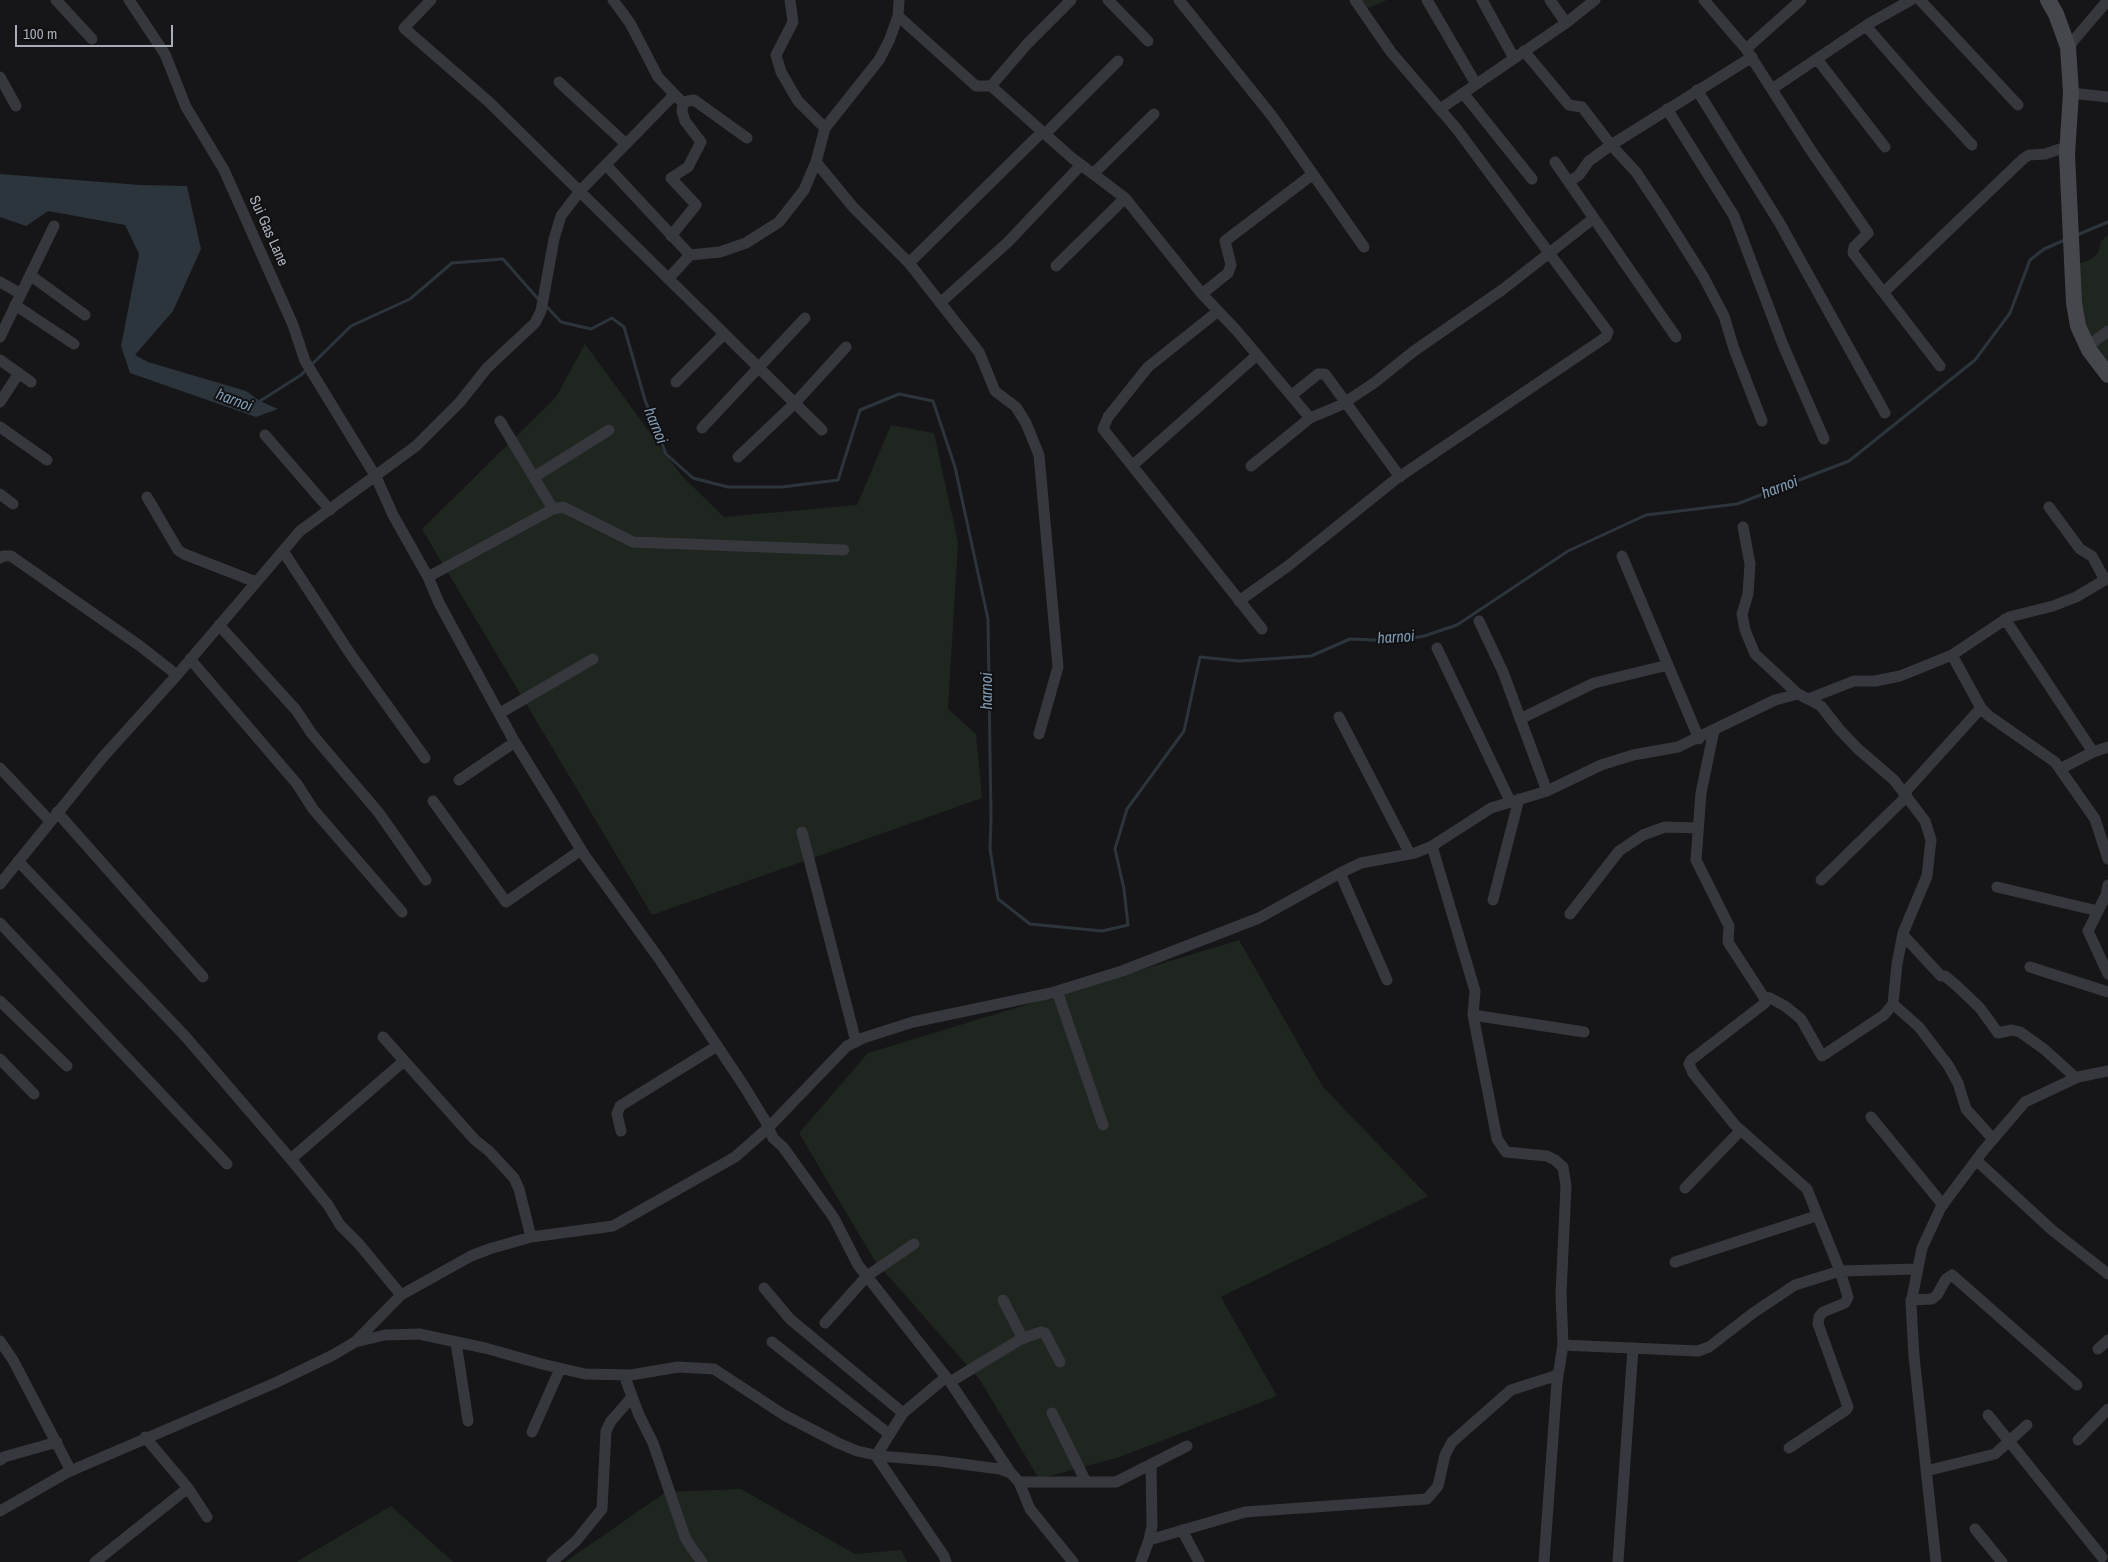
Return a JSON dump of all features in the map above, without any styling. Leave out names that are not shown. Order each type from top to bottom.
[{"type":"street","points":[[56,0],[92,39]]},
{"type":"street","name":"Sui Gas Lane","points":[[129,0],[165,54],[186,107],[224,170],[293,325],[305,360],[376,477],[393,515],[428,577],[438,603],[515,742],[581,850],[660,960],[717,1046],[773,1138],[783,1147],[834,1218],[858,1264],[948,1380],[1015,1477],[1030,1509],[1073,1562]]},
{"type":"street","points":[[431,0],[404,28],[490,102],[758,369],[822,430]]},
{"type":"street","points":[[613,0],[630,22],[658,77],[678,99],[685,120],[701,142],[688,167],[671,178],[696,205],[671,236]]},
{"type":"street","points":[[794,0],[793,22],[776,55],[781,72],[798,101],[825,128]]},
{"type":"street","points":[[668,278],[690,255],[720,252],[746,243],[779,222],[804,190],[816,162],[825,128],[879,60],[889,41],[898,16],[899,0]]},
{"type":"street","points":[[991,86],[1028,43],[1071,0]]},
{"type":"street","points":[[1108,0],[1148,41]]},
{"type":"street","points":[[1179,0],[1272,116],[1364,246]]},
{"type":"street","points":[[1239,601],[1288,566],[1400,477],[1606,337],[1608,332],[1440,109],[1391,52],[1355,0]]},
{"type":"street","points":[[1426,0],[1476,84]]},
{"type":"street","points":[[1482,0],[1519,55],[1569,105],[1582,107],[1611,145],[1636,172],[1703,276],[1724,316],[1734,349],[1762,421]]},
{"type":"street","points":[[1550,0],[1566,23]]},
{"type":"street","points":[[1440,109],[1566,23],[1595,0]]},
{"type":"street","points":[[1704,0],[1749,53],[1810,149],[1868,233],[1854,247],[1853,253],[1940,366]]},
{"type":"street","points":[[1569,182],[1580,175],[1589,161],[1611,145],[1698,90],[1749,53],[1801,0]]},
{"type":"street","points":[[1772,89],[1866,26],[1911,0]]},
{"type":"street","points":[[1920,0],[2018,105]]},
{"type":"street","points":[[2048,0],[2056,14],[2068,47],[2071,93],[2068,150],[2072,274],[2078,326],[2088,346],[2108,375]]},
{"type":"street","points":[[2068,47],[2108,0]]},
{"type":"street","points":[[898,16],[976,86],[991,86],[1081,165],[1126,198],[1217,312],[1257,355],[1310,418]]},
{"type":"street","points":[[1866,26],[1972,145]]},
{"type":"street","points":[[1817,59],[1885,147]]},
{"type":"street","points":[[909,263],[1118,61]]},
{"type":"street","points":[[0,77],[16,106]]},
{"type":"street","points":[[559,82],[626,144]]},
{"type":"street","points":[[1698,90],[1779,222],[1885,412]]},
{"type":"street","points":[[1463,93],[1532,179]]},
{"type":"street","points":[[2071,93],[2108,97]]},
{"type":"street","points":[[1,879],[103,757],[177,675],[300,531],[416,446],[460,402],[488,368],[535,323],[541,311],[554,239],[561,216],[579,192],[626,144],[678,99],[694,100],[747,138]]},
{"type":"street","points":[[1667,109],[1734,216],[1783,345],[1824,439]]},
{"type":"street","points":[[1093,174],[1154,114]]},
{"type":"street","points":[[1884,292],[2023,159],[2030,156],[2068,150]]},
{"type":"street","points":[[816,162],[853,207],[909,263],[979,352],[995,390],[1016,407],[1026,423],[1039,455],[1058,667],[1039,734]]},
{"type":"street","points":[[1555,162],[1676,337]]},
{"type":"street","points":[[606,165],[690,255]]},
{"type":"street","points":[[940,303],[1008,242],[1081,165]]},
{"type":"street","points":[[1202,294],[1228,272],[1231,266],[1224,241],[1313,174]]},
{"type":"street","points":[[1056,266],[1126,198]]},
{"type":"street","points":[[1251,466],[1310,418],[1346,402],[1502,290],[1594,218]]},
{"type":"street","points":[[0,337],[54,226]]},
{"type":"street","points":[[30,275],[84,315]]},
{"type":"street","points":[[0,282],[20,294]]},
{"type":"street","points":[[15,305],[74,344]]},
{"type":"street","points":[[1217,312],[1148,367],[1103,425],[1103,429],[1262,629]]},
{"type":"street","points":[[702,428],[805,318]]},
{"type":"street","points":[[2088,346],[2108,331]]},
{"type":"street","points":[[676,382],[724,335]]},
{"type":"street","points":[[738,457],[794,404],[846,347]]},
{"type":"street","points":[[1133,465],[1257,355]]},
{"type":"street","points":[[0,360],[31,382]]},
{"type":"street","points":[[0,402],[19,373]]},
{"type":"street","points":[[1292,395],[1318,374],[1324,374],[1400,477]]},
{"type":"street","points":[[500,421],[553,509]]},
{"type":"street","points":[[0,427],[47,460]]},
{"type":"street","points":[[534,477],[609,430]]},
{"type":"street","points":[[265,435],[330,510]]},
{"type":"street","points":[[0,494],[13,504]]},
{"type":"street","points":[[147,497],[178,550],[256,582]]},
{"type":"street","points":[[428,577],[553,509],[563,507],[633,542],[844,550]]},
{"type":"street","points":[[0,1511],[71,1471],[145,1437],[274,1383],[333,1355],[355,1342],[401,1295],[472,1256],[531,1237],[613,1226],[735,1157],[768,1128],[847,1046],[856,1042],[877,1033],[913,1022],[1057,991],[1122,971],[1259,918],[1340,872],[1361,863],[1410,854],[1432,846],[1491,808],[1547,790],[1601,765],[1633,755],[1678,747],[1699,739],[1775,700],[1803,697],[1854,681],[1875,681],[1900,676],[1952,655],[2005,619],[2068,600],[2106,579],[2092,556],[2080,549],[2049,507]]},
{"type":"street","points":[[1743,527],[1750,564],[1748,594],[1742,614],[1745,630],[1755,654],[1803,697],[1821,706],[1858,749],[1894,780],[1925,821],[1931,840],[1927,876],[1903,935],[1897,964],[1893,1004],[1884,1015],[1822,1056],[1800,1019],[1785,1006],[1764,997]]},
{"type":"street","points":[[283,551],[351,656],[425,758]]},
{"type":"street","points":[[0,558],[11,556],[140,646],[177,675]]},
{"type":"street","points":[[1622,556],[1699,739]]},
{"type":"street","points":[[2005,619],[2093,752]]},
{"type":"street","points":[[1478,621],[1503,672],[1547,790]]},
{"type":"street","points":[[219,625],[296,710],[312,734],[379,813],[426,880]]},
{"type":"street","points":[[1438,648],[1515,800],[1493,900]]},
{"type":"street","points":[[1952,655],[1981,708],[2054,762],[2060,769],[2095,819],[2108,859]]},
{"type":"street","points":[[190,659],[297,784],[313,809],[402,912]]},
{"type":"street","points":[[500,712],[593,659]]},
{"type":"street","points":[[1520,719],[1594,683],[1668,665]]},
{"type":"street","points":[[1820,880],[1905,795],[1981,708]]},
{"type":"street","points":[[1339,717],[1410,854]]},
{"type":"street","points":[[1714,730],[1701,793],[1696,860],[1729,926],[1728,942],[1764,997],[1765,1003],[1691,1060],[1689,1064],[1693,1073],[1740,1130],[1807,1189],[1816,1216],[1840,1271],[1848,1297],[1845,1303],[1823,1312],[1818,1324],[1848,1407],[1789,1448]]},
{"type":"street","points":[[459,780],[515,742]]},
{"type":"street","points":[[2060,769],[2093,752],[2108,747]]},
{"type":"street","points":[[0,768],[53,816],[203,977]]},
{"type":"street","points":[[433,801],[506,902],[581,850]]},
{"type":"street","points":[[1570,914],[1619,851],[1643,835],[1665,827],[1698,828]]},
{"type":"street","points":[[802,832],[856,1042]]},
{"type":"street","points":[[1432,846],[1475,991],[1473,1015],[1497,1139],[1506,1152],[1547,1156],[1555,1160],[1563,1168],[1566,1186],[1561,1294],[1563,1345],[1558,1375],[1544,1562]]},
{"type":"street","points":[[18,861],[185,1036],[291,1159],[328,1205],[340,1225],[359,1244],[401,1295]]},
{"type":"street","points":[[1340,872],[1387,980]]},
{"type":"street","points":[[2108,884],[2106,895],[2088,931],[2108,974]]},
{"type":"street","points":[[1998,887],[2098,911]]},
{"type":"street","points":[[0,923],[227,1164]]},
{"type":"street","points":[[1903,935],[1941,976],[1945,976],[1980,1008],[1998,1033],[2012,1030],[2020,1032],[2044,1049],[2076,1078]]},
{"type":"street","points":[[2030,967],[2108,992]]},
{"type":"street","points":[[1057,991],[1103,1125]]},
{"type":"street","points":[[0,1001],[66,1066]]},
{"type":"street","points":[[1893,1004],[1919,1027],[1948,1064],[1958,1083],[1966,1109],[1993,1139]]},
{"type":"street","points":[[1473,1015],[1584,1032]]},
{"type":"street","points":[[383,1037],[475,1140],[489,1151],[514,1178],[519,1189],[531,1237]]},
{"type":"street","points":[[621,1131],[617,1114],[620,1106],[717,1046]]},
{"type":"street","points":[[0,1059],[34,1094]]},
{"type":"street","points":[[291,1159],[404,1061]]},
{"type":"street","points":[[1936,1562],[1914,1356],[1911,1300],[1922,1248],[1943,1205],[1976,1160],[2025,1102],[2076,1078],[2108,1071]]},
{"type":"street","points":[[1871,1117],[1943,1205]]},
{"type":"street","points":[[1685,1188],[1740,1130]]},
{"type":"street","points":[[1976,1160],[2052,1230],[2108,1274]]},
{"type":"street","points":[[1675,1262],[1816,1216]]},
{"type":"street","points":[[825,1323],[867,1276],[914,1244]]},
{"type":"street","points":[[1563,1345],[1698,1351],[1709,1348],[1753,1313],[1795,1285],[1840,1271],[1917,1269]]},
{"type":"street","points":[[1911,1300],[1932,1299],[1946,1279],[1952,1275],[2077,1385]]},
{"type":"street","points":[[764,1288],[790,1319],[903,1414]]},
{"type":"street","points":[[1003,1300],[1023,1339]]},
{"type":"street","points":[[876,1456],[903,1414],[948,1380],[1023,1339],[1041,1332],[1045,1333],[1060,1362]]},
{"type":"street","points":[[355,1342],[385,1335],[419,1334],[585,1374],[645,1374],[678,1367],[714,1369],[784,1415],[838,1443],[876,1456],[939,1461],[1000,1469],[1015,1477],[1116,1482],[1186,1446]]},
{"type":"street","points":[[2098,1350],[2108,1340]]},
{"type":"street","points":[[0,1341],[13,1360],[71,1471]]},
{"type":"street","points":[[456,1342],[468,1421]]},
{"type":"street","points":[[772,1342],[889,1434]]},
{"type":"street","points":[[1618,1562],[1633,1348]]},
{"type":"street","points":[[532,1432],[560,1368]]},
{"type":"street","points":[[624,1375],[653,1443],[690,1548],[702,1562]]},
{"type":"street","points":[[1149,1540],[1245,1512],[1427,1499],[1438,1486],[1445,1455],[1452,1442],[1510,1390],[1558,1375]]},
{"type":"street","points":[[552,1562],[576,1541],[602,1509],[606,1431],[611,1420],[632,1397]]},
{"type":"street","points":[[2078,1440],[2108,1409]]},
{"type":"street","points":[[1052,1413],[1086,1482]]},
{"type":"street","points":[[1988,1415],[2102,1558]]},
{"type":"street","points":[[1926,1472],[1995,1454],[2027,1425]]},
{"type":"street","points":[[145,1437],[188,1488],[207,1517]]},
{"type":"street","points":[[0,1460],[4,1457],[57,1442]]},
{"type":"street","points":[[876,1456],[944,1556],[946,1562]]},
{"type":"street","points":[[1141,1562],[1152,1526],[1151,1465]]},
{"type":"street","points":[[95,1562],[188,1488]]},
{"type":"street","points":[[1975,1529],[2002,1562]]},
{"type":"street","points":[[1182,1530],[1199,1562]]},
{"type":"shaded area","points":[[1357,0],[1387,0],[1368,8]]},
{"type":"shaded area","points":[[2108,235],[2108,368],[2094,350],[2082,316],[2079,264],[2090,260],[2098,253],[2101,241]]},
{"type":"shaded area","points":[[585,344],[681,475],[724,517],[857,505],[891,425],[934,433],[958,542],[948,709],[976,734],[982,798],[652,915],[422,529],[556,397]]},
{"type":"shaded area","points":[[1239,940],[1323,1087],[1428,1196],[1221,1297],[1277,1396],[1120,1457],[1039,1479],[980,1380],[875,1261],[799,1133],[868,1053]]},
{"type":"shaded area","points":[[741,1489],[855,1554],[901,1550],[907,1562],[565,1562],[666,1492]]},
{"type":"shaded area","points":[[391,1506],[453,1562],[296,1562]]},
{"type":"water","points":[[0,174],[140,185],[187,186],[201,249],[173,311],[135,355],[148,362],[246,391],[260,401],[278,409],[256,417],[130,373],[121,346],[139,254],[125,225],[48,211],[26,226],[0,217]]},
{"type":"waterway","name":"harnoi","points":[[2077,235],[2108,222]]},
{"type":"waterway","name":"harnoi","points":[[546,306],[561,322],[591,329],[612,318],[624,327],[645,400],[666,454],[693,478],[728,487],[782,487],[838,480],[860,410],[899,394],[933,401],[955,467],[988,619],[990,849],[998,899],[1030,924],[1102,931],[1128,925],[1124,889],[1115,849],[1127,809],[1184,731],[1200,657],[1239,661],[1311,656],[1350,639],[1397,641],[1424,636],[1457,625],[1568,551],[1646,515],[1737,504],[1849,461],[1975,360],[2010,313],[2030,260],[2044,249],[2067,239]]},
{"type":"waterway","name":"harnoi","points":[[260,405],[260,401],[301,375],[351,326],[410,299],[452,263],[503,259],[539,300]]}]
